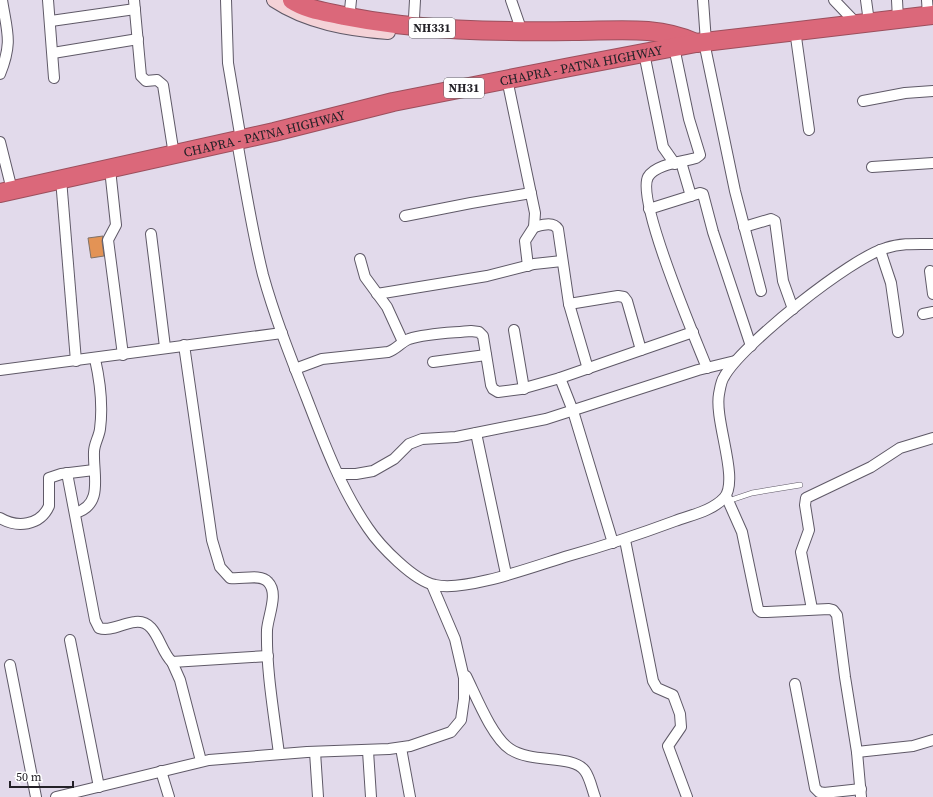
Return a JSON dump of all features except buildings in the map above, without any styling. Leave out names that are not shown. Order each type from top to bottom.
[{"type":"highway","name":"NH331","points":[[292,0],[320,11],[370,21],[412,26],[516,32],[612,30],[654,31],[702,42]]},
{"type":"highway","name":"CHAPRA - PATNA HIGHWAY","points":[[6,191],[174,155],[393,102],[506,79],[702,42],[862,22],[898,19],[929,10]]},
{"type":"street","points":[[0,74],[6,59],[9,42],[2,0]]},
{"type":"street","points":[[48,0],[51,21],[54,78]]},
{"type":"street","points":[[226,0],[228,63],[239,140],[259,256],[282,333],[295,369],[338,474],[358,512],[378,541],[412,574],[432,585],[460,586],[613,544],[705,510],[727,498]]},
{"type":"street","points":[[274,0],[290,11],[322,21],[342,26],[383,31],[470,38],[509,38],[575,37],[612,30]]},
{"type":"street","points":[[308,0],[350,5],[414,18],[520,26],[574,27],[612,30]]},
{"type":"street","points":[[414,18],[415,0]]},
{"type":"street","points":[[511,0],[520,26]]},
{"type":"street","points":[[703,0],[702,42],[735,191],[761,291]]},
{"type":"street","points":[[834,0],[862,22],[866,0]]},
{"type":"street","points":[[897,0],[898,19]]},
{"type":"street","points":[[51,21],[135,5],[143,80],[157,80],[163,85],[174,155]]},
{"type":"street","points":[[795,30],[809,130]]},
{"type":"street","points":[[53,53],[138,39]]},
{"type":"street","points":[[674,47],[689,119],[700,154],[698,158],[655,170],[648,178],[646,190],[649,209],[659,240],[706,368]]},
{"type":"street","points":[[644,53],[664,147],[678,163],[691,196]]},
{"type":"street","points":[[506,79],[535,213],[534,227],[525,241],[528,266]]},
{"type":"street","points":[[863,101],[905,93],[933,91]]},
{"type":"street","points":[[0,142],[6,191]]},
{"type":"street","points":[[872,168],[933,163]]},
{"type":"street","points":[[110,169],[116,224],[108,240],[123,355]]},
{"type":"street","points":[[61,179],[76,361]]},
{"type":"street","points":[[405,216],[471,202],[530,193]]},
{"type":"street","points":[[649,209],[702,193],[704,195],[713,232],[751,346]]},
{"type":"street","points":[[744,226],[771,219],[775,221],[783,281],[793,309]]},
{"type":"street","points":[[534,227],[552,224],[556,225],[560,237],[562,261],[569,304],[588,368]]},
{"type":"street","points":[[151,234],[166,347]]},
{"type":"street","points":[[795,684],[815,788],[819,792],[824,793],[861,793],[857,752],[845,677],[839,619],[833,610],[812,609],[761,612],[758,609],[742,532],[727,498],[729,490],[729,470],[718,404],[724,377],[735,361],[751,346],[793,309],[845,269],[866,256],[880,250],[911,244],[933,244]]},
{"type":"street","points":[[880,250],[892,287],[898,332]]},
{"type":"street","points":[[360,259],[365,277],[387,307],[403,342]]},
{"type":"street","points":[[377,294],[487,276],[528,266],[562,261]]},
{"type":"street","points":[[930,271],[933,294]]},
{"type":"street","points":[[569,304],[618,296],[624,297],[628,301],[641,350]]},
{"type":"street","points":[[514,330],[524,389]]},
{"type":"street","points":[[295,369],[322,359],[379,354],[395,350],[403,342],[415,338],[471,331],[479,332],[483,336],[491,385],[493,389],[503,392],[524,389],[560,378],[693,332]]},
{"type":"street","points":[[0,370],[94,359],[166,347],[218,342],[282,333]]},
{"type":"street","points":[[184,345],[214,550],[220,567],[230,578],[258,578],[269,582],[272,595],[268,624],[268,656],[279,754]]},
{"type":"street","points":[[433,362],[486,355]]},
{"type":"street","points":[[74,513],[83,510],[92,500],[95,484],[94,451],[95,443],[100,433],[101,417],[100,390],[94,359]]},
{"type":"street","points":[[338,474],[356,474],[373,471],[394,459],[409,444],[418,440],[456,437],[546,419],[706,368],[735,361]]},
{"type":"street","points":[[560,378],[574,411],[613,544]]},
{"type":"street","points":[[476,432],[506,574]]},
{"type":"street","points":[[812,609],[801,552],[809,530],[805,505],[806,498],[871,467],[900,448],[933,438]]},
{"type":"street","points":[[0,518],[15,524],[31,523],[37,520],[49,506],[50,478],[67,473],[94,470]]},
{"type":"street","points":[[67,473],[96,624],[102,629],[135,621],[147,623],[151,626],[165,654],[172,662],[180,680],[201,761]]},
{"type":"street","points":[[625,540],[653,681],[657,688],[673,696],[680,714],[681,728],[668,746],[687,797]]},
{"type":"street","points":[[56,797],[201,761],[220,758],[279,754],[368,751],[400,748],[445,735],[455,728],[461,720],[465,690],[463,670],[455,638],[432,585]]},
{"type":"street","points":[[70,640],[99,787]]},
{"type":"street","points":[[172,662],[268,656]]},
{"type":"street","points":[[10,665],[36,797]]},
{"type":"street","points":[[463,670],[494,731],[504,744],[516,753],[532,758],[576,763],[586,774],[595,797]]},
{"type":"street","points":[[857,752],[913,746],[933,740]]},
{"type":"street","points":[[400,748],[410,797]]},
{"type":"street","points":[[368,751],[371,797]]},
{"type":"street","points":[[315,752],[318,797]]},
{"type":"street","points":[[161,771],[169,797]]},
{"type":"lane","points":[[727,498],[752,492],[800,485]]}]
